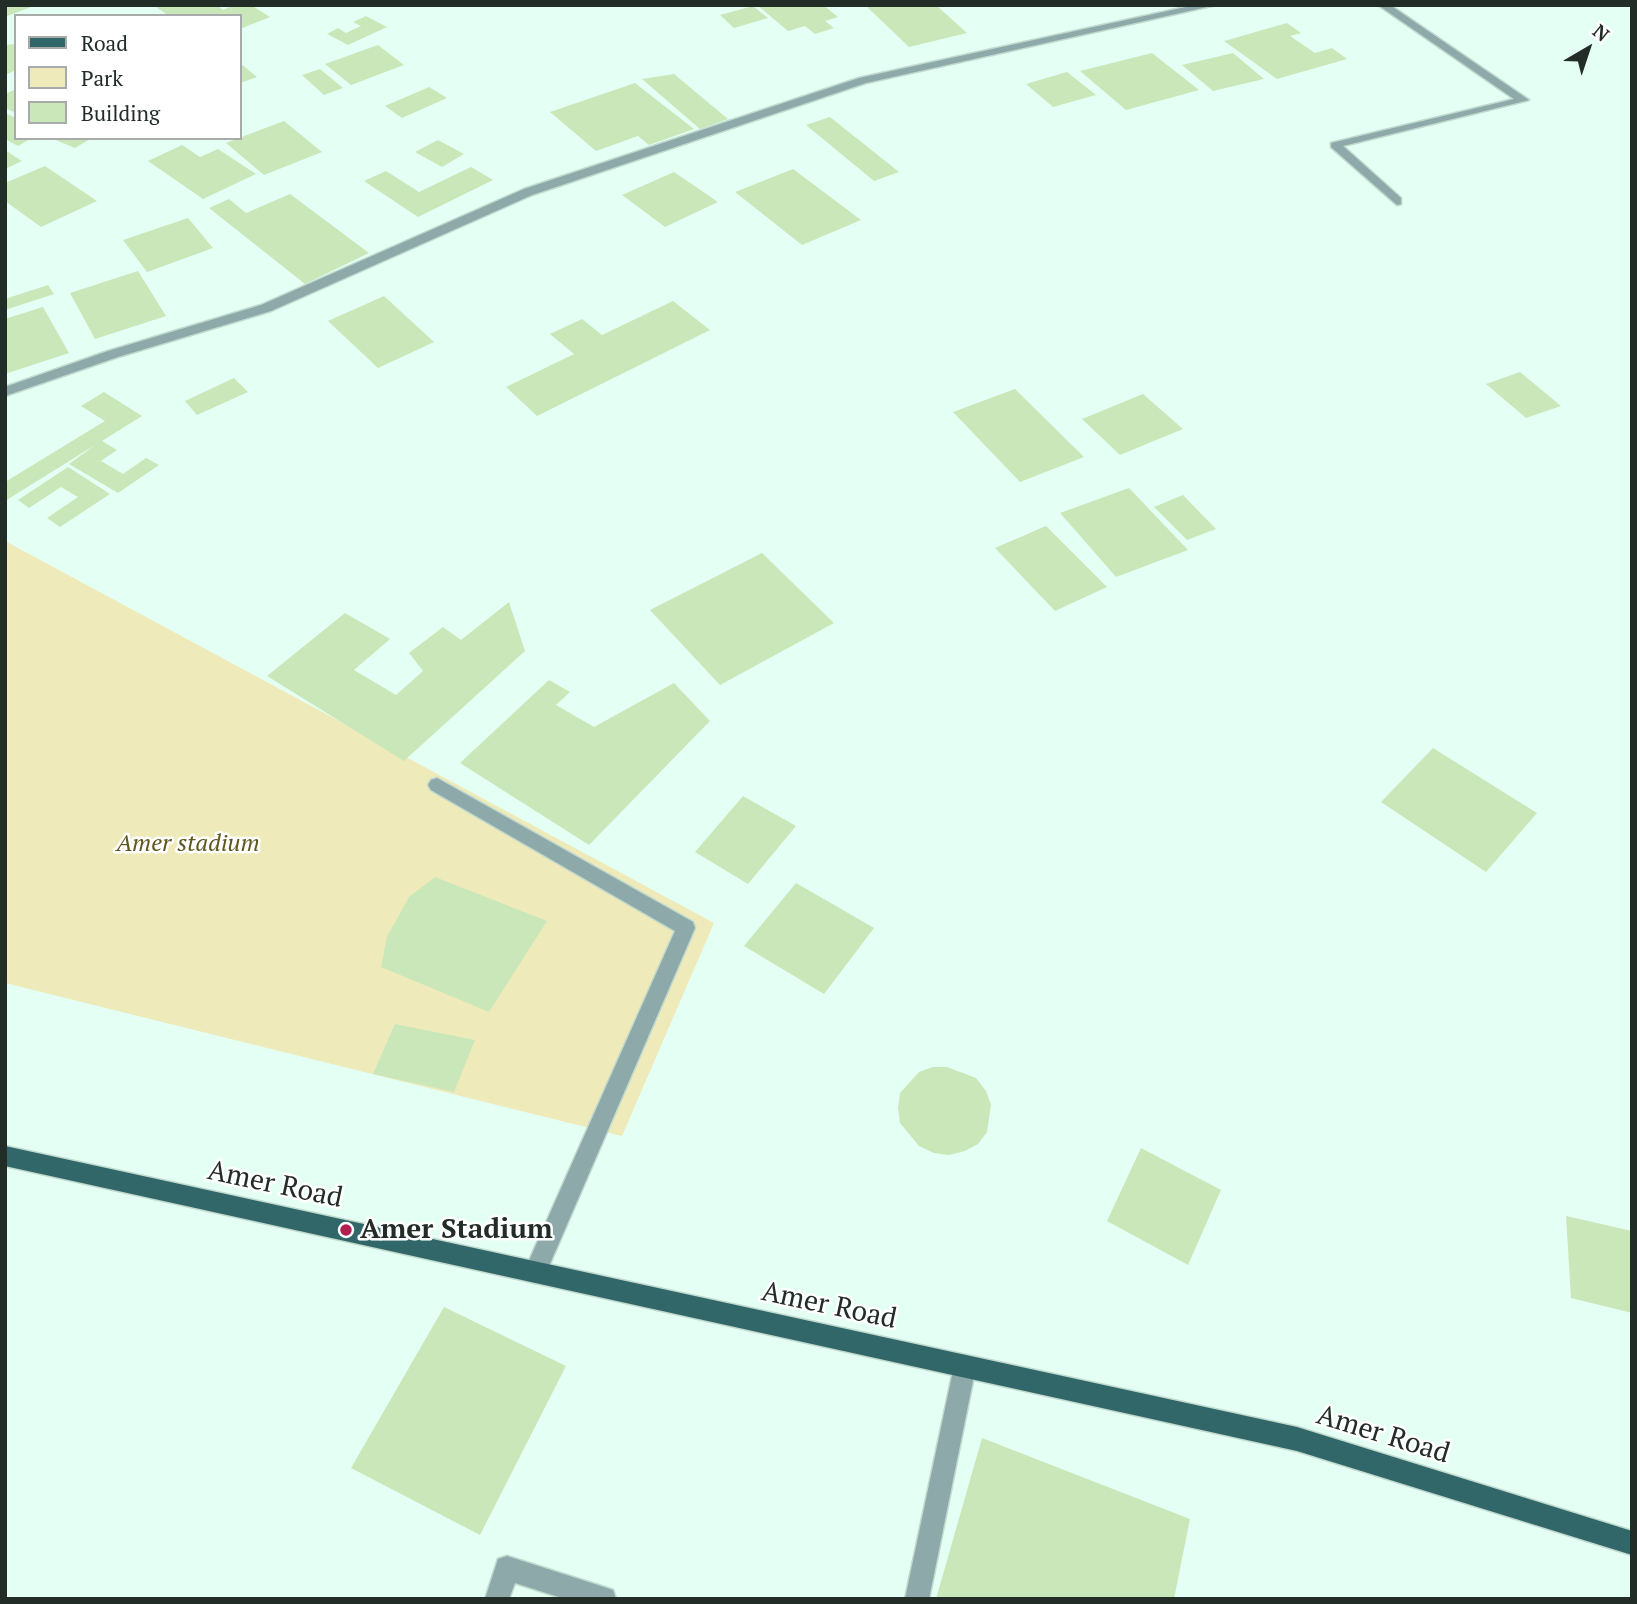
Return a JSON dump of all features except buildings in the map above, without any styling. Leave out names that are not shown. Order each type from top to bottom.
[{"type":"main road","name":"Amer Road","points":[[5,1156],[1297,1439],[1632,1543]]},
{"type":"street","points":[[5,392],[113,354],[267,308],[528,192],[863,80],[1210,5]]},
{"type":"street","points":[[1383,5],[1524,100],[1335,145],[1397,201]]},
{"type":"street","points":[[437,785],[686,929],[535,1272]]},
{"type":"street","points":[[918,1599],[965,1366]]},
{"type":"street","points":[[497,1599],[507,1568],[604,1599]]},
{"type":"green space","name":"Amer stadium","points":[[5,541],[714,923],[622,1136],[5,983]]},
{"type":"place","name":"Amer Stadium","points":[[346,1230]]}]
